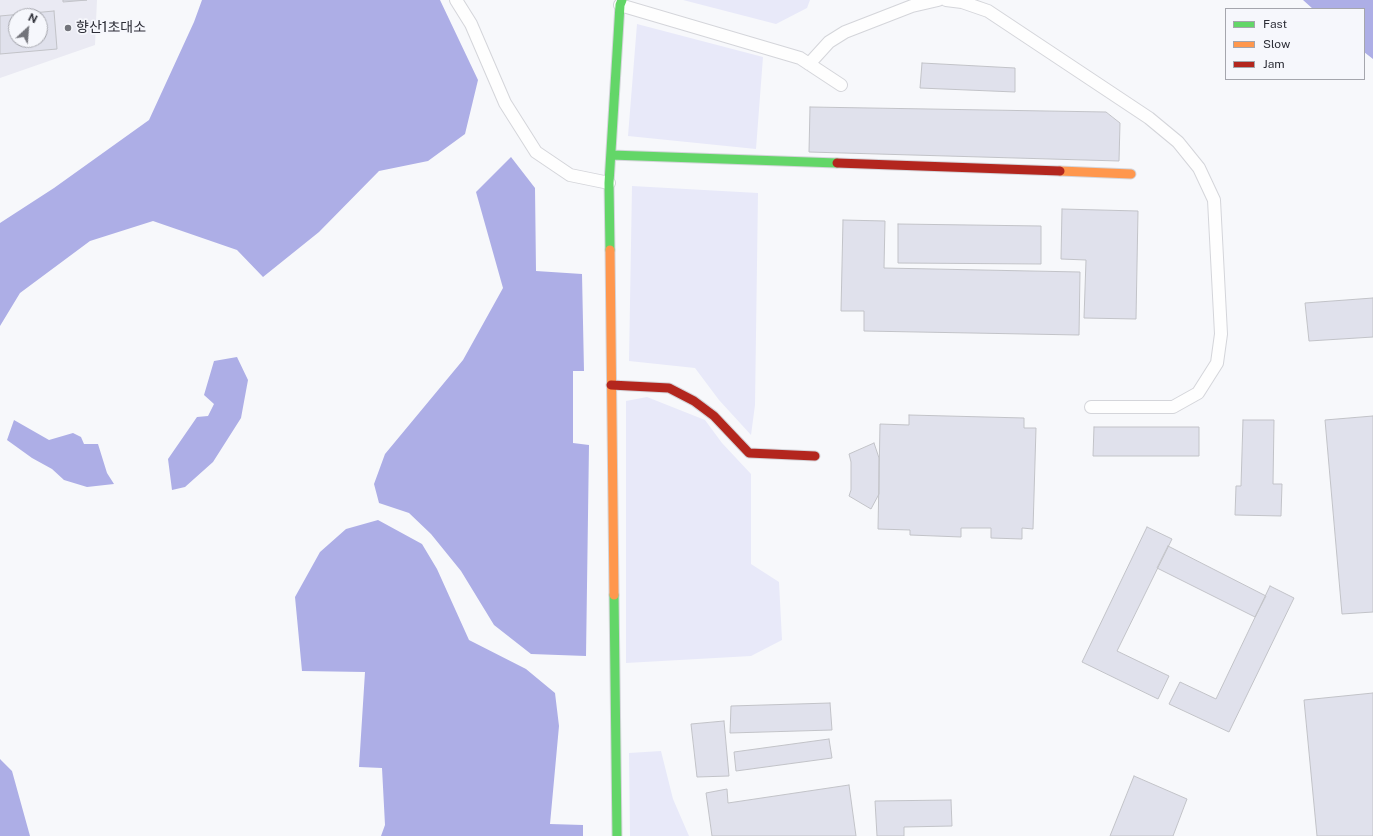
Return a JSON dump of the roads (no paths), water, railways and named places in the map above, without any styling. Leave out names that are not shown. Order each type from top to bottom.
[{"type":"street","points":[[617,836],[609,183],[621,3]]},
{"type":"street","points":[[610,155],[1130,174]]},
{"type":"street","points":[[611,385],[669,388],[694,401],[714,416],[749,454],[816,456]]},
{"type":"lane","points":[[456,0],[472,24],[505,103],[536,152],[570,175],[609,183]]},
{"type":"lane","points":[[808,64],[829,42],[845,32],[912,6],[938,0]]},
{"type":"lane","points":[[946,0],[962,2],[988,11],[1149,118],[1178,142],[1199,168],[1214,200],[1221,334],[1216,363],[1198,393],[1173,407],[1091,408]]},
{"type":"lane","points":[[621,3],[800,58],[841,85]]},
{"type":"water","points":[[202,0],[440,0],[478,80],[465,134],[428,161],[379,171],[319,232],[263,277],[237,250],[153,221],[90,241],[20,293],[0,326],[0,223],[54,188],[149,120],[194,22]]},
{"type":"water","points":[[1303,0],[1373,0],[1373,59],[1365,53],[1365,8],[1312,8]]},
{"type":"water","points":[[511,157],[535,188],[536,271],[582,274],[584,371],[573,371],[573,443],[589,445],[586,656],[531,654],[494,625],[461,571],[431,534],[409,513],[379,503],[374,484],[385,454],[463,360],[503,288],[476,192]]},
{"type":"water","points":[[237,357],[248,380],[241,418],[213,462],[185,487],[172,490],[168,459],[197,417],[208,416],[214,404],[204,395],[214,361]]},
{"type":"water","points":[[14,420],[49,440],[73,433],[81,437],[84,444],[98,444],[107,473],[114,484],[87,487],[64,480],[52,469],[32,458],[7,440]]},
{"type":"water","points":[[378,520],[422,544],[437,569],[469,640],[526,669],[555,693],[559,726],[550,824],[583,825],[583,836],[381,836],[385,825],[382,768],[359,767],[365,672],[302,671],[295,597],[320,552],[346,529]]},
{"type":"water","points":[[0,759],[12,771],[30,836],[0,836]]},
{"type":"place","name":"향산1초대소","points":[[68,28]]}]
